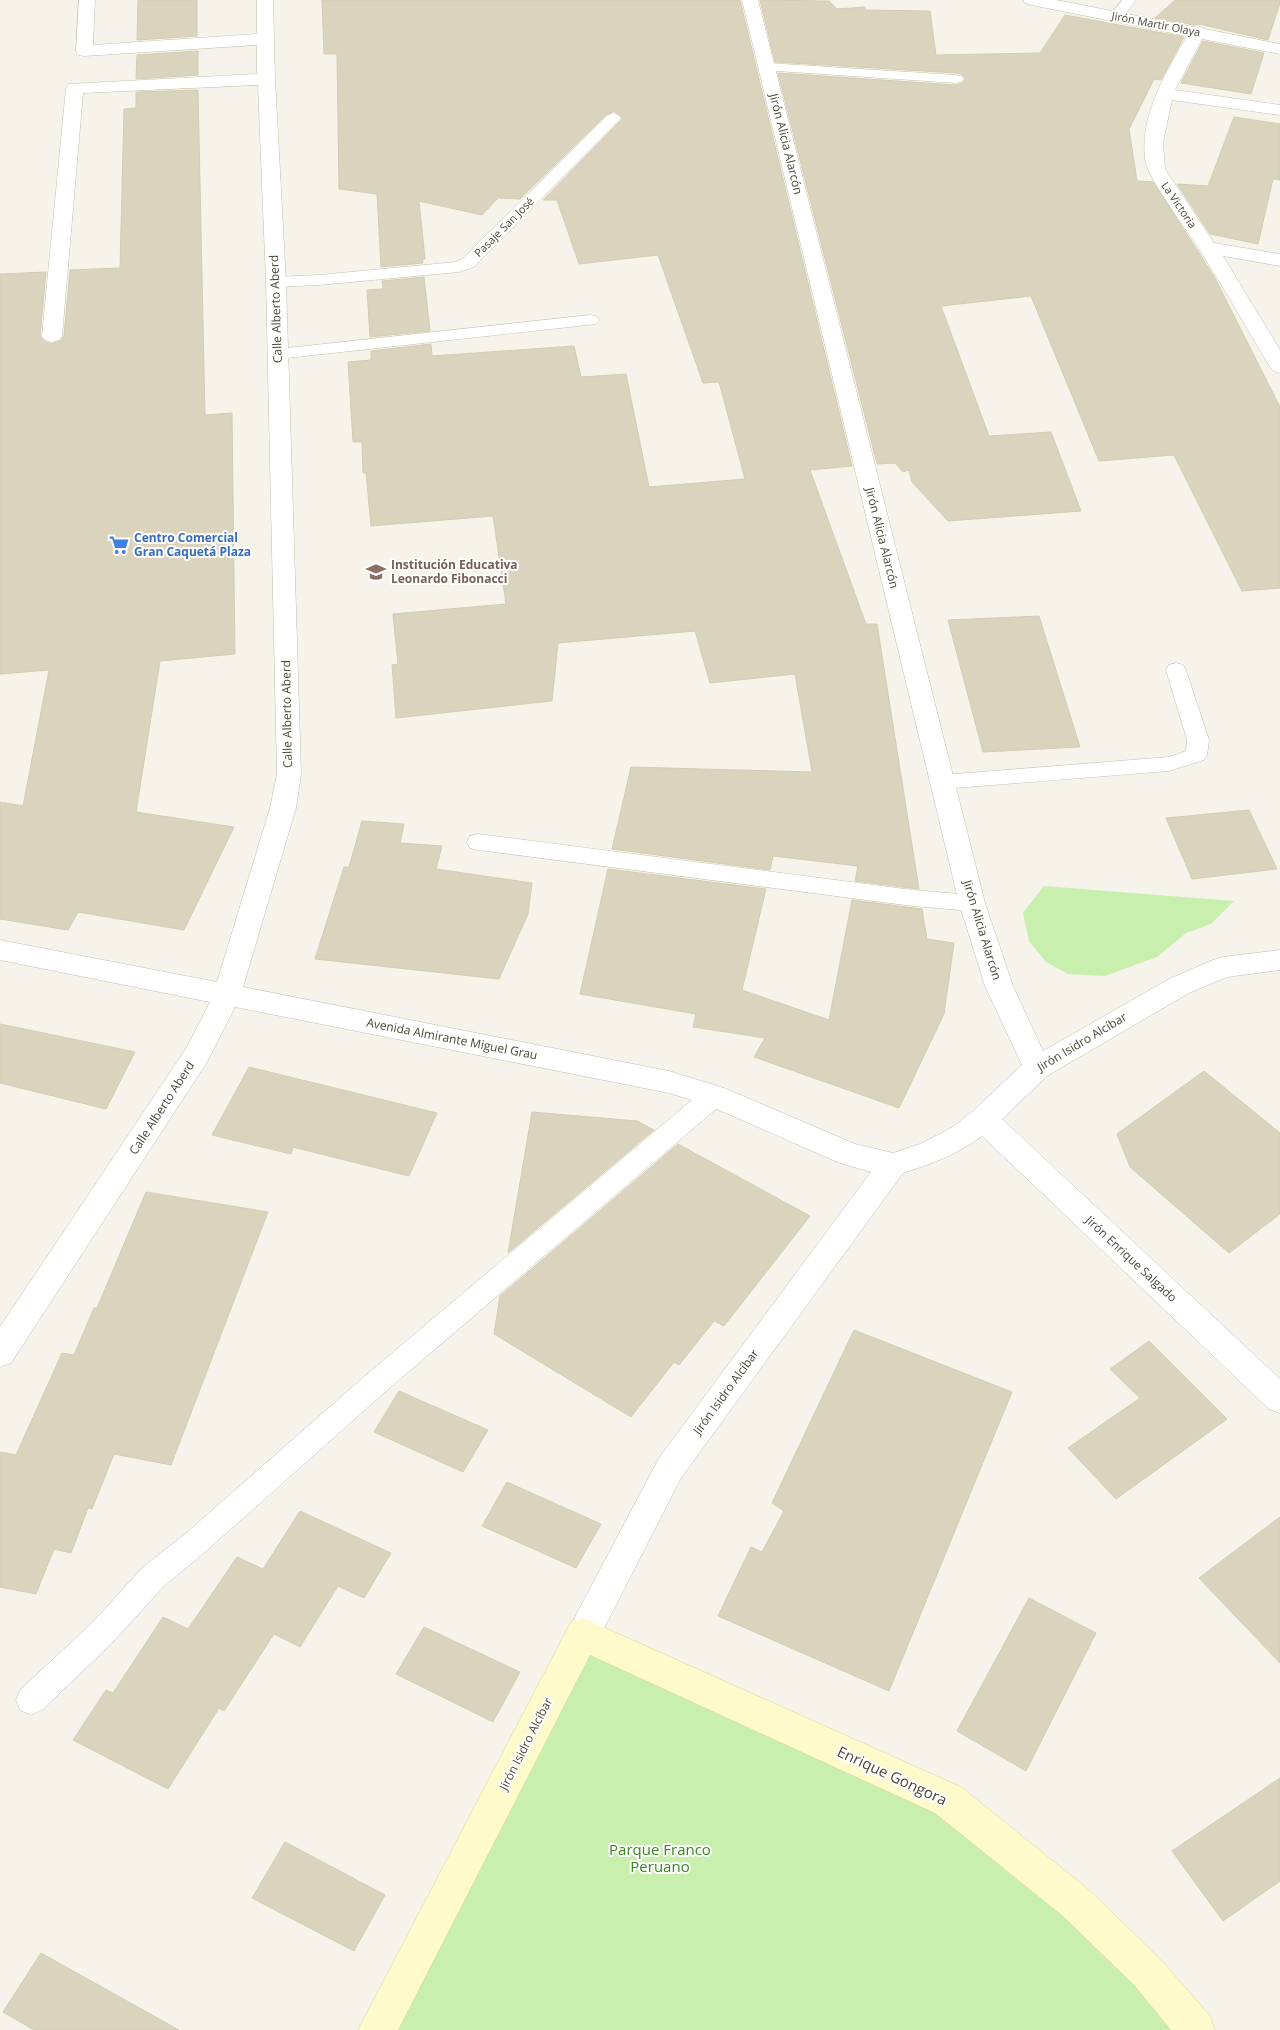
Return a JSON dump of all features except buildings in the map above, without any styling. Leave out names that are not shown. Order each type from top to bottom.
[{"type":"street","points":[[87,0],[84,51],[265,39]]},
{"type":"street","name":"Calle Alberto Aberd","points":[[0,1353],[197,1054],[227,994],[282,808],[289,774],[276,282],[266,79],[265,0]]},
{"type":"street","name":"Jirón Alicia Alarcón","points":[[750,0],[972,903],[999,986],[1037,1068]]},
{"type":"street","name":"Jirón Martir Olaya","points":[[1031,0],[1280,49]]},
{"type":"street","name":"La Victoria","points":[[1198,32],[1165,94],[1152,149],[1152,159],[1156,170],[1208,248],[1280,367]]},
{"type":"street","points":[[52,336],[75,88],[266,79]]},
{"type":"street","points":[[1165,94],[1280,110]]},
{"type":"street","points":[[1208,248],[1280,260]]},
{"type":"street","name":"Avenida Almirante Miguel Grau","points":[[0,950],[669,1082],[714,1096],[850,1155],[893,1165]]},
{"type":"street","name":"Jirón Isidro Alcíbar","points":[[377,2030],[670,1468],[893,1165],[930,1153],[961,1136],[1037,1068],[1179,986],[1223,968],[1280,960]]},
{"type":"street","name":"Jirón Enrique Salgado","points":[[983,1118],[1280,1399]]},
{"type":"street","name":"Enrique Gongora","points":[[583,1634],[948,1800],[1076,1903],[1148,1973],[1196,2030]]},
{"type":"lane","points":[[1117,16],[1129,0]]},
{"type":"lane","points":[[767,68],[956,79]]},
{"type":"lane","name":"Pasaje San José","points":[[276,282],[450,268],[468,263],[613,118]]},
{"type":"lane","points":[[278,354],[590,320]]},
{"type":"lane","points":[[942,782],[1169,764],[1196,755],[1198,740],[1176,670]]},
{"type":"lane","points":[[478,842],[912,898],[972,903]]},
{"type":"lane","points":[[32,1700],[102,1633],[153,1577],[195,1543],[375,1384],[714,1096]]},
{"type":"green space","points":[[1044,886],[1234,901],[1211,924],[1186,933],[1157,957],[1105,976],[1068,974],[1046,962],[1029,941],[1023,913]]},
{"type":"green space","name":"Parque Franco Peruano","points":[[583,1634],[948,1800],[1196,2030],[376,2030]]},
{"type":"place","name":"Centro Comercial Gran Caquetá Plaza","points":[[119,545]]},
{"type":"place","name":"Institución Educativa Leonardo Fibonacci","points":[[376,572]]}]
